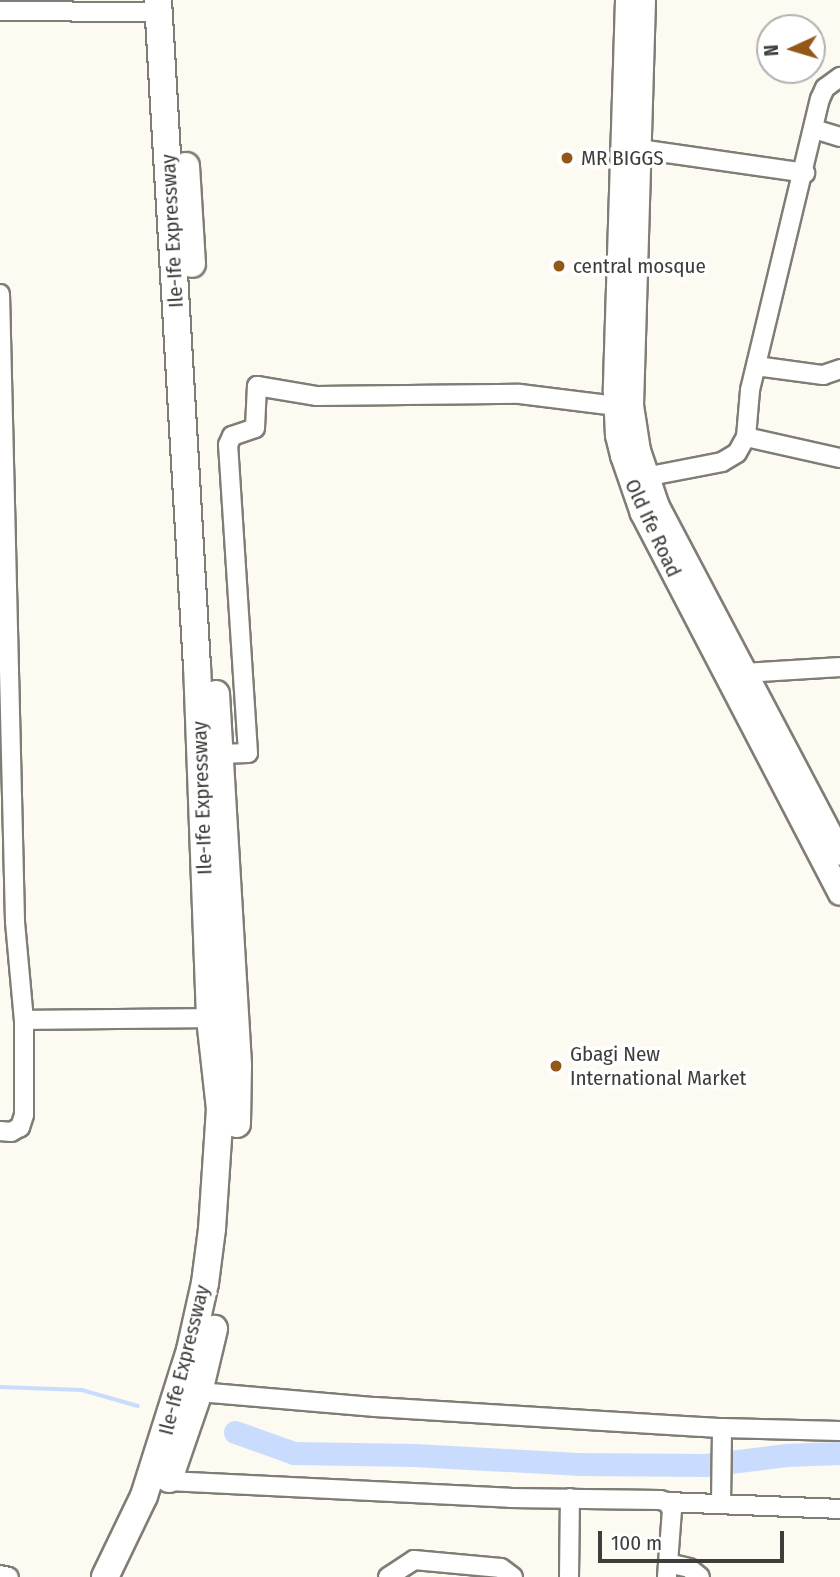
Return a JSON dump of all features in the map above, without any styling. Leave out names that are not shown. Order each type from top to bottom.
[{"type":"highway","name":"Ile-Ife Expressway","points":[[126,1577],[168,1481],[199,1392],[224,1270],[237,1134],[238,1065],[219,754],[164,4]]},
{"type":"highway","name":"Ile-Ife Expressway","points":[[105,1577],[144,1496],[162,1446],[190,1350],[205,1283],[218,1170],[220,1096],[210,1018],[197,667],[164,4]]},
{"type":"main road","name":"Old Ife Road","points":[[627,0],[634,48],[639,149],[631,405],[633,432],[645,477],[745,673],[840,893]]},
{"type":"main road","name":"Old Ife Road","points":[[643,0],[634,48],[616,405],[622,455],[642,513],[798,791],[840,853]]},
{"type":"street","points":[[0,11],[164,4]]},
{"type":"street","points":[[645,477],[722,462],[737,453],[746,437],[750,390],[814,129],[825,88],[840,77]]},
{"type":"street","points":[[814,129],[840,137]]},
{"type":"street","points":[[639,149],[805,173]]},
{"type":"street","points":[[0,294],[8,922],[24,1020],[24,1115],[20,1127],[11,1132],[0,1131]]},
{"type":"street","points":[[756,366],[824,375],[840,369]]},
{"type":"street","points":[[219,754],[248,753],[228,444],[232,436],[255,428],[256,387],[337,397],[520,394],[616,405]]},
{"type":"street","points":[[746,437],[840,458]]},
{"type":"street","points":[[745,673],[840,667]]},
{"type":"street","points":[[24,1020],[210,1018]]},
{"type":"street","points":[[199,1392],[722,1431],[840,1431]]},
{"type":"street","points":[[721,1501],[722,1431]]},
{"type":"street","points":[[168,1481],[667,1502],[721,1501],[840,1508]]},
{"type":"street","points":[[569,1577],[570,1498]]},
{"type":"street","points":[[667,1502],[671,1510],[668,1570],[689,1568],[700,1577]]},
{"type":"street","points":[[388,1577],[414,1560],[501,1568],[513,1577]]},
{"type":"street","points":[[0,1574],[9,1577]]},
{"type":"waterway","points":[[0,1387],[82,1390],[138,1406]]},
{"type":"waterway","points":[[235,1432],[294,1453],[414,1455],[578,1464],[706,1465],[786,1455],[840,1453]]},
{"type":"place","name":"MR BIGGS","points":[[567,158]]},
{"type":"place","name":"central mosque","points":[[559,266]]},
{"type":"place","name":"Gbagi New International Market","points":[[556,1066]]}]
